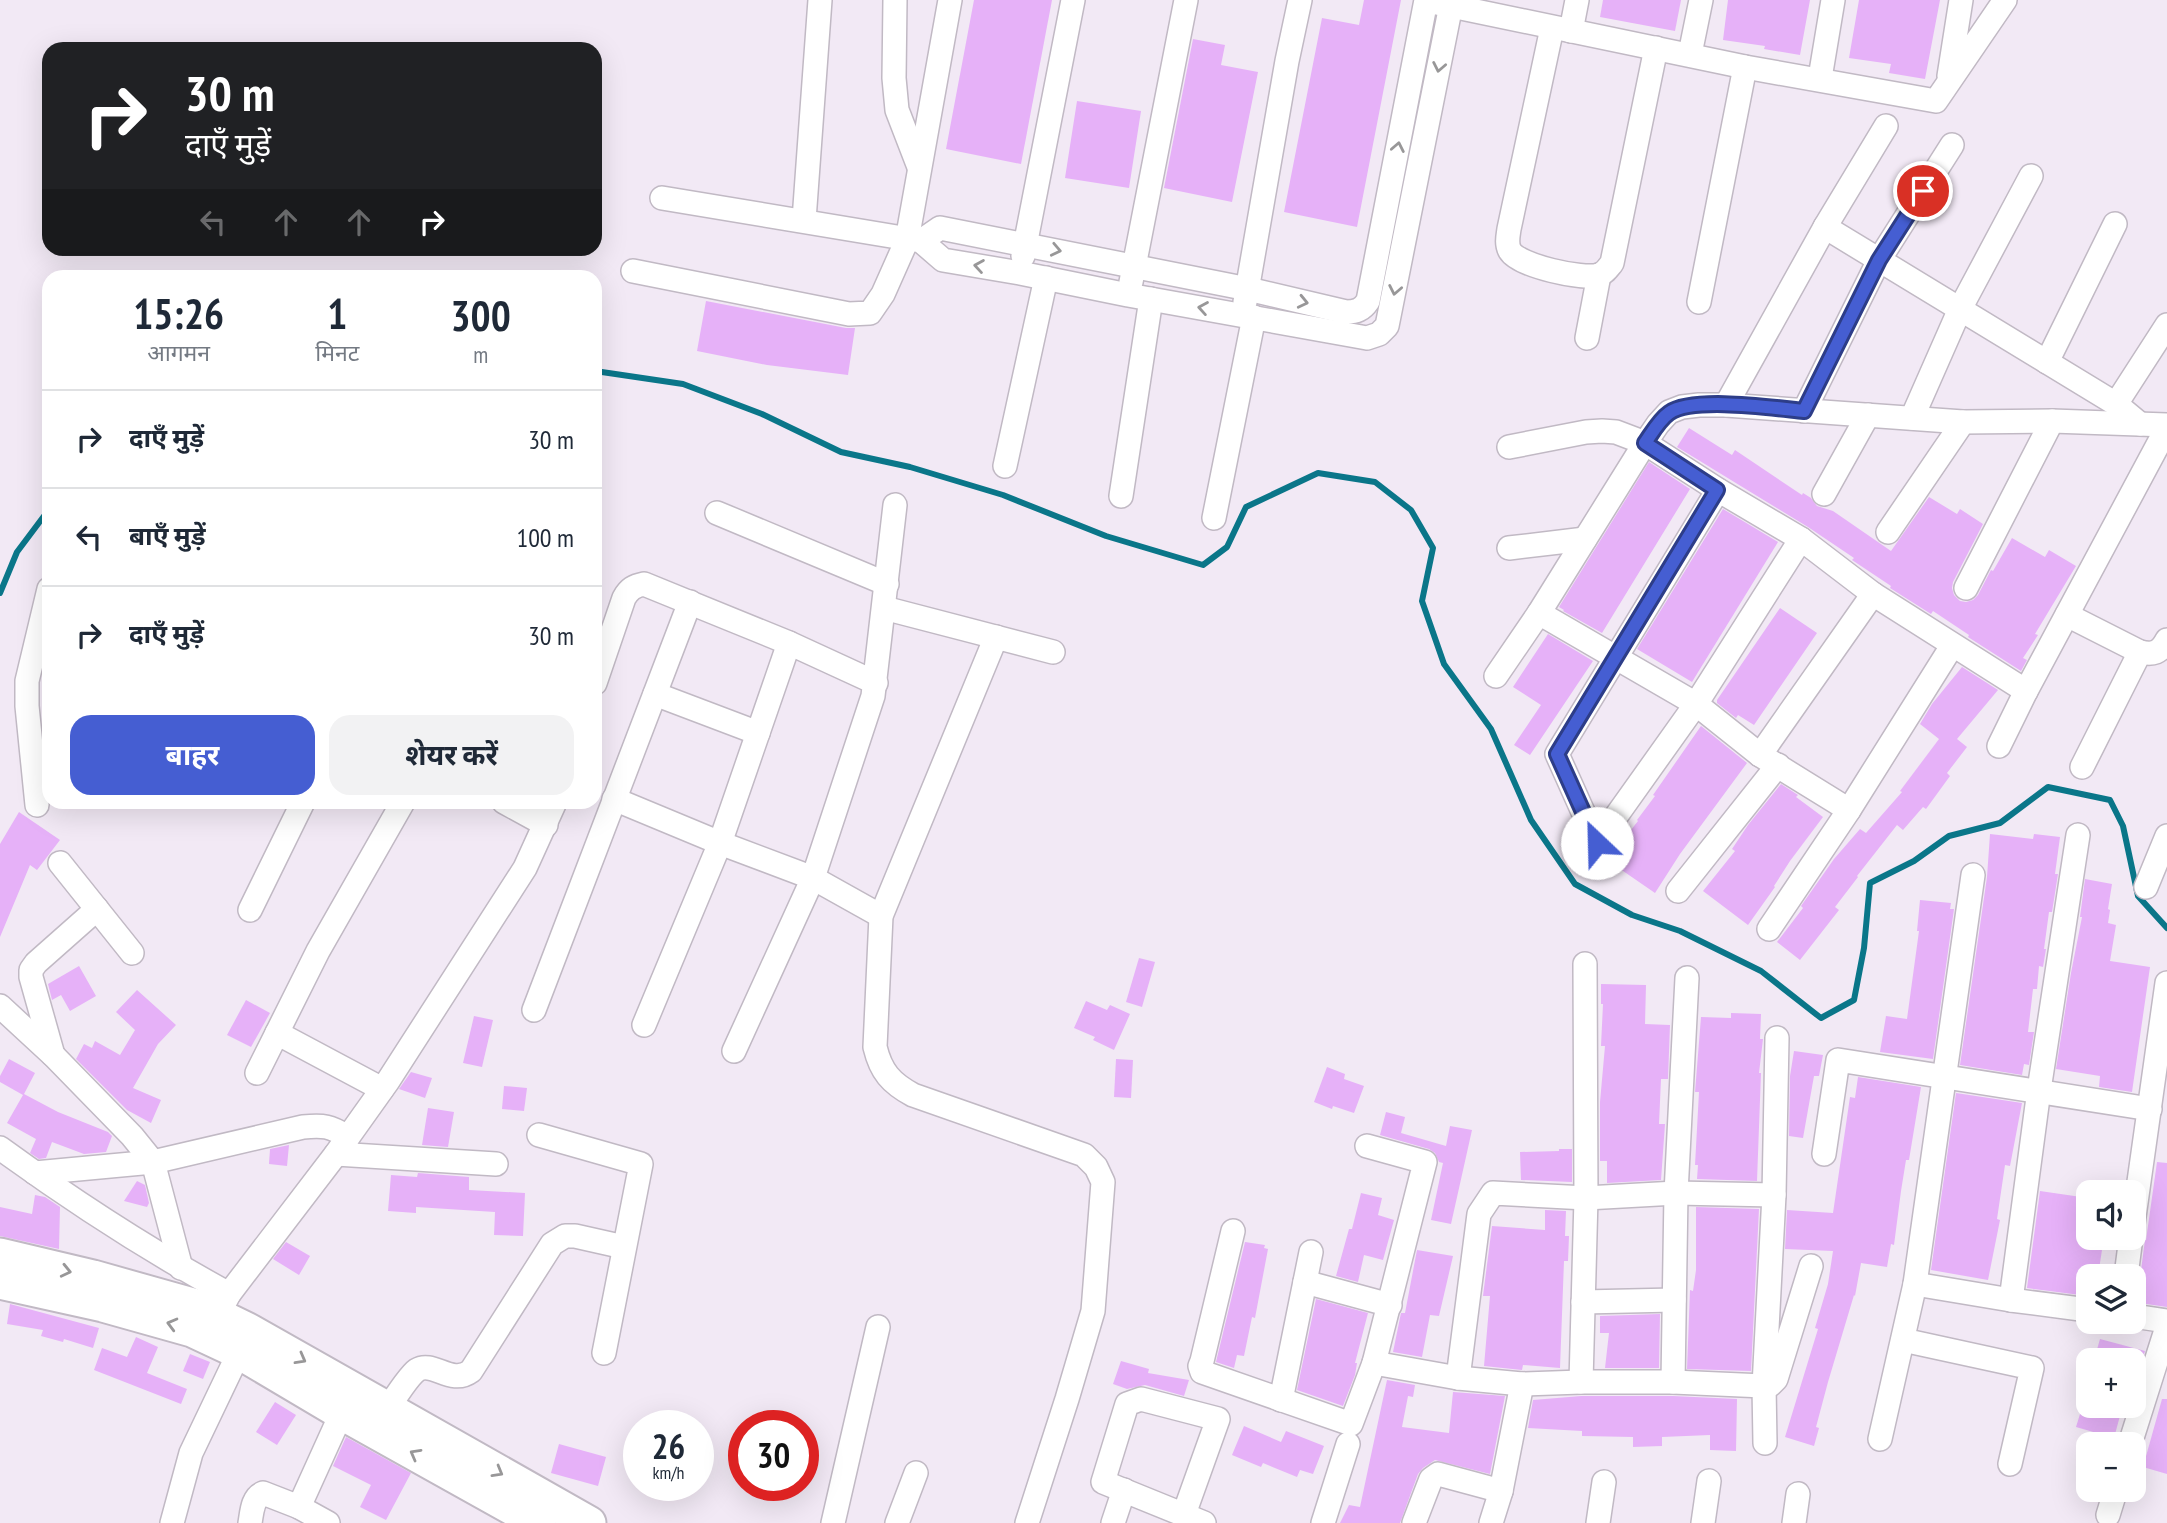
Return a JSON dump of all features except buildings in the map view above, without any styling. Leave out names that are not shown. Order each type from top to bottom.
[{"type":"street","points":[[804,220],[820,0]]},
{"type":"street","points":[[895,0],[894,78],[897,110],[919,167]]},
{"type":"street","points":[[633,271],[849,314],[870,313],[914,240],[919,167],[950,0]]},
{"type":"street","points":[[1020,273],[1073,0]]},
{"type":"street","points":[[1122,496],[1139,297],[1134,267],[1186,0]]},
{"type":"street","points":[[1214,518],[1248,316],[1248,289],[1300,0]]},
{"type":"street","points":[[914,240],[940,228],[1025,243],[1355,312],[1363,308],[1368,301],[1426,0],[1452,3],[1561,30],[1745,67],[1820,78],[1936,101],[2004,2]]},
{"type":"street","points":[[1577,0],[1561,30],[1509,229],[1508,247],[1511,254],[1560,272],[1599,275],[1612,263],[1656,48]]},
{"type":"street","points":[[1690,54],[1701,0]]},
{"type":"street","points":[[1820,78],[1833,0]]},
{"type":"street","points":[[1948,83],[1961,0]]},
{"type":"street","points":[[662,198],[914,240],[943,260],[1367,338],[1379,334],[1387,326],[1452,3]]},
{"type":"street","points":[[1699,302],[1745,67]]},
{"type":"street","points":[[1726,405],[1825,227],[1886,127]]},
{"type":"street","points":[[1804,411],[1879,260],[1952,145]]},
{"type":"street","points":[[1912,418],[1960,309],[2031,176]]},
{"type":"street","points":[[2047,362],[2115,224]]},
{"type":"street","points":[[1825,227],[2116,404],[2140,424]]},
{"type":"street","points":[[1587,338],[1599,275]]},
{"type":"street","points":[[1005,466],[1046,278]]},
{"type":"street","points":[[1363,308],[1379,334]]},
{"type":"street","points":[[2116,404],[2167,325]]},
{"type":"street","points":[[1496,676],[1539,613],[1645,443],[1669,412],[1691,406],[1726,405],[1963,422],[2052,421],[2167,426],[2026,691],[2000,746]]},
{"type":"street","points":[[1824,494],[1868,415]]},
{"type":"street","points":[[1966,588],[2052,421]]},
{"type":"street","points":[[1888,532],[1963,422]]},
{"type":"street","points":[[1510,447],[1602,431],[1616,432],[1645,443],[1717,490],[1801,539],[1873,594],[2026,691]]},
{"type":"street","points":[[1717,490],[1557,754],[1597,843],[1696,704],[1801,539]]},
{"type":"street","points":[[734,1051],[813,878],[873,696],[895,505]]},
{"type":"street","points":[[717,513],[887,584]]},
{"type":"street","points":[[1509,548],[1585,539]]},
{"type":"street","points":[[602,663],[627,592],[644,584],[789,643],[876,683]]},
{"type":"street","points":[[1678,891],[1769,760],[1873,594]]},
{"type":"street","points":[[534,1010],[690,602]]},
{"type":"street","points":[[884,608],[1053,652]]},
{"type":"street","points":[[1539,613],[1696,704],[1769,760],[1849,810]]},
{"type":"street","points":[[2067,615],[2140,652],[2151,654],[2160,651],[2167,640]]},
{"type":"street","points":[[37,805],[27,681],[42,618]]},
{"type":"street","points":[[996,637],[881,916],[876,1047],[879,1064],[899,1087],[913,1095],[1084,1155],[1096,1167],[1102,1182],[1093,1311],[1027,1523]]},
{"type":"street","points":[[644,1025],[720,843],[789,643]]},
{"type":"street","points":[[1769,929],[1849,810],[1952,646]]},
{"type":"street","points":[[2082,768],[2140,652]]},
{"type":"street","points":[[654,694],[758,733]]},
{"type":"street","points":[[614,799],[813,878],[881,916]]},
{"type":"street","points":[[250,909],[300,809]]},
{"type":"street","points":[[257,1073],[318,951],[399,809]]},
{"type":"street","points":[[517,809],[546,825]]},
{"type":"street","points":[[0,1282],[103,1305],[192,1330],[218,1315],[382,1090],[525,868],[552,809]]},
{"type":"street","points":[[2011,1300],[2039,1090],[2078,835]]},
{"type":"street","points":[[2146,887],[2167,836]]},
{"type":"street","points":[[60,863],[132,953]]},
{"type":"street","points":[[1880,1439],[1915,1284],[1973,874]]},
{"type":"street","points":[[53,1055],[31,970],[97,909]]},
{"type":"street","points":[[1581,1382],[1586,1198],[1585,964]]},
{"type":"street","points":[[1673,1382],[1676,1193],[1687,978]]},
{"type":"street","points":[[2140,1180],[2167,983]]},
{"type":"street","points":[[0,1006],[53,1055],[132,1136],[153,1162],[181,1268]]},
{"type":"street","points":[[277,1033],[382,1090]]},
{"type":"street","points":[[1765,1443],[1764,1386],[1774,1195],[1777,1038]]},
{"type":"street","points":[[1824,1154],[1838,1060],[2150,1109]]},
{"type":"street","points":[[35,1173],[153,1162],[303,1126],[331,1127],[342,1145]]},
{"type":"street","points":[[539,1135],[641,1164],[604,1353]]},
{"type":"street","points":[[342,1145],[496,1164]]},
{"type":"street","points":[[1233,1231],[1200,1366],[1202,1372],[1352,1424],[1374,1363],[1425,1163],[1367,1146]]},
{"type":"street","points":[[0,1148],[181,1268],[218,1315],[244,1342],[381,1420],[589,1523]]},
{"type":"street","points":[[1458,1378],[1479,1214],[1493,1193],[1586,1198],[1676,1193],[1774,1195]]},
{"type":"street","points":[[381,1420],[412,1376],[420,1369],[426,1368],[457,1377],[471,1371],[552,1244],[559,1239],[575,1236],[624,1247]]},
{"type":"street","points":[[1281,1400],[1311,1252]]},
{"type":"street","points":[[0,1255],[93,1277],[218,1315]]},
{"type":"street","points":[[1374,1363],[1458,1378],[1522,1384],[1673,1382],[1770,1385],[1776,1379],[1811,1266]]},
{"type":"street","points":[[1305,1282],[1390,1305]]},
{"type":"street","points":[[1915,1284],[2076,1308]]},
{"type":"street","points":[[1583,1302],[1674,1300]]},
{"type":"street","points":[[2134,1432],[2167,1324],[2146,1319]]},
{"type":"street","points":[[833,1523],[878,1327]]},
{"type":"street","points":[[1903,1340],[2032,1367],[2010,1464]]},
{"type":"street","points":[[172,1523],[191,1453],[244,1342]]},
{"type":"street","points":[[1491,1523],[1501,1491],[1522,1384]]},
{"type":"street","points":[[1141,1399],[1218,1419],[1194,1518],[1102,1482],[1127,1404],[1141,1399]]},
{"type":"street","points":[[299,1507],[347,1401]]},
{"type":"street","points":[[381,1420],[539,1523]]},
{"type":"street","points":[[1323,1523],[1348,1444]]},
{"type":"street","points":[[897,1523],[916,1473]]},
{"type":"street","points":[[1414,1523],[1431,1479],[1438,1475],[1501,1491]]},
{"type":"street","points":[[1703,1523],[1709,1481]]},
{"type":"street","points":[[1598,1523],[1604,1482]]},
{"type":"street","points":[[1113,1523],[1124,1490]]},
{"type":"street","points":[[250,1523],[254,1502],[262,1493],[299,1507],[328,1523]]},
{"type":"street","points":[[1794,1523],[1798,1494]]},
{"type":"street","points":[[2108,1515],[2112,1502]]},
{"type":"waterway","points":[[602,372],[683,384],[762,414],[841,452],[910,467],[1003,495],[1106,536],[1203,565],[1227,547],[1246,507],[1318,473],[1375,482],[1411,510],[1433,548],[1422,601],[1444,664],[1491,729],[1531,820],[1575,884],[1632,915],[1680,931],[1761,971],[1821,1018],[1854,1000],[1864,948],[1870,883],[1914,861],[1949,836],[2000,823],[2048,787],[2110,800],[2123,826],[2138,896],[2167,928]]},
{"type":"waterway","points":[[0,593],[17,552],[42,519]]},
{"type":"route","points":[[1597,843],[1557,754],[1717,490],[1645,443],[1669,412],[1682,407],[1726,405],[1804,411],[1879,260],[1923,191]]}]
